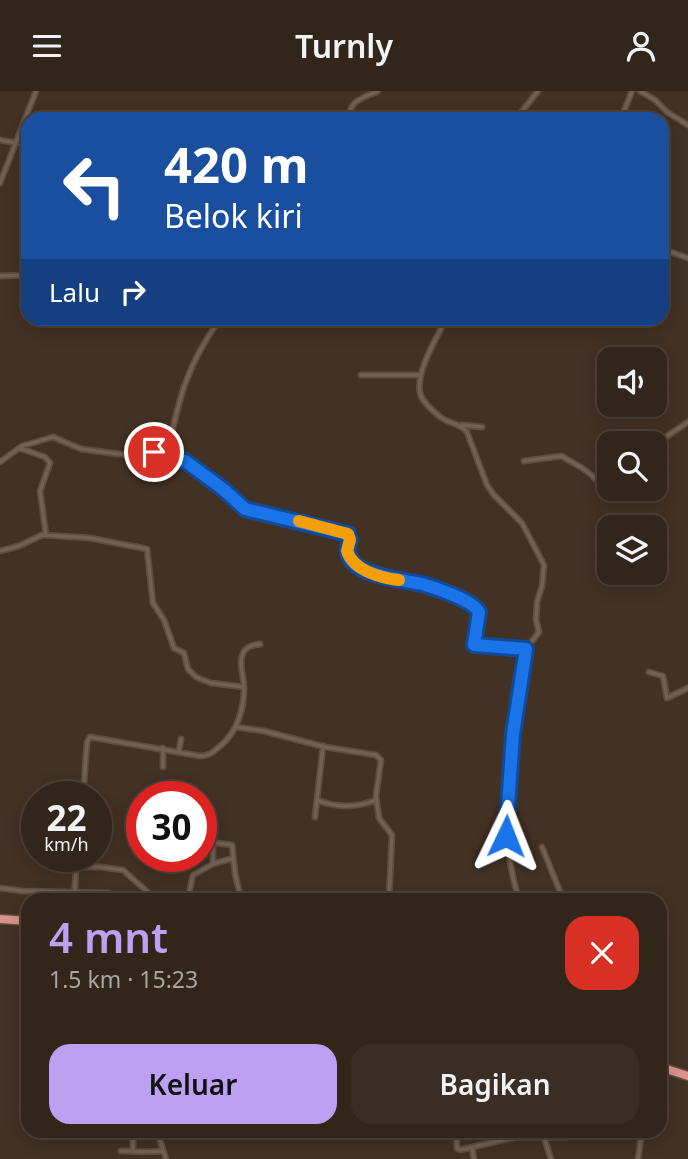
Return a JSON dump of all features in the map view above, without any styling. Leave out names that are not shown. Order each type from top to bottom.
[{"type":"highway","points":[[0,919],[21,920]]},
{"type":"highway","points":[[667,1069],[688,1076]]},
{"type":"street","points":[[28,112],[36,91]]},
{"type":"street","points":[[349,112],[355,101],[378,91]]},
{"type":"street","points":[[522,112],[538,91]]},
{"type":"street","points":[[624,112],[632,91]]},
{"type":"street","points":[[640,91],[667,112]]},
{"type":"street","points":[[669,113],[688,125]]},
{"type":"street","points":[[0,183],[21,129]]},
{"type":"street","points":[[0,141],[16,143]]},
{"type":"street","points":[[669,251],[688,258]]},
{"type":"street","points":[[0,277],[21,276]]},
{"type":"street","points":[[167,454],[184,382],[198,352],[215,326]]},
{"type":"street","points":[[443,326],[420,375],[419,384],[424,401],[441,418],[482,427]]},
{"type":"street","points":[[361,375],[420,375]]},
{"type":"street","points":[[667,436],[688,422]]},
{"type":"street","points":[[460,424],[473,442],[487,485],[522,523],[544,565],[544,580],[537,602],[536,620],[539,632],[526,649],[514,724],[507,807],[508,856],[517,893]]},
{"type":"street","points":[[0,462],[19,448],[56,437],[81,449],[142,457],[154,452],[167,454],[185,461],[245,509],[348,534],[350,540],[347,551],[350,560],[375,575],[423,585],[471,603],[479,612],[474,645],[526,649]]},
{"type":"street","points":[[19,448],[45,457],[50,463],[40,491],[46,535]]},
{"type":"street","points":[[524,461],[560,455],[597,478]]},
{"type":"street","points":[[0,551],[46,535],[90,538],[148,549],[153,603],[164,620],[174,648],[184,653],[188,669],[203,680],[244,687]]},
{"type":"street","points":[[84,781],[87,742],[90,737],[192,755],[211,754],[223,745],[236,727],[244,687],[241,669],[244,651],[249,646],[260,644]]},
{"type":"street","points":[[649,671],[663,675],[667,698],[688,688]]},
{"type":"street","points":[[236,727],[376,755],[381,760],[376,800],[379,818],[392,835],[389,893]]},
{"type":"street","points":[[179,751],[181,739]]},
{"type":"street","points":[[316,817],[323,746]]},
{"type":"street","points":[[163,748],[163,767]]},
{"type":"street","points":[[317,800],[347,807],[376,800]]},
{"type":"street","points":[[217,843],[232,844],[240,893]]},
{"type":"street","points":[[542,848],[561,893]]},
{"type":"street","points":[[217,863],[233,858]]},
{"type":"street","points":[[112,869],[123,870],[149,893]]},
{"type":"street","points":[[74,893],[76,872]]},
{"type":"street","points":[[188,893],[191,877],[199,872]]},
{"type":"street","points":[[0,888],[109,893]]},
{"type":"street","points":[[133,1138],[133,1151]]},
{"type":"street","points":[[159,1138],[166,1159]]},
{"type":"street","points":[[457,1138],[458,1149],[512,1138]]},
{"type":"street","points":[[544,1138],[551,1159]]},
{"type":"street","points":[[638,1159],[641,1138]]},
{"type":"street","points":[[472,1148],[474,1159]]},
{"type":"street","points":[[121,1151],[162,1151]]},
{"type":"slow traffic","points":[[299,521],[348,534],[350,540],[347,551],[350,560],[375,575],[399,580]]},
{"type":"route","points":[[154,452],[185,461],[245,509],[348,534],[350,540],[347,551],[350,560],[375,575],[423,585],[476,606],[479,612],[472,643],[474,645],[526,649],[515,715],[506,836]]}]
